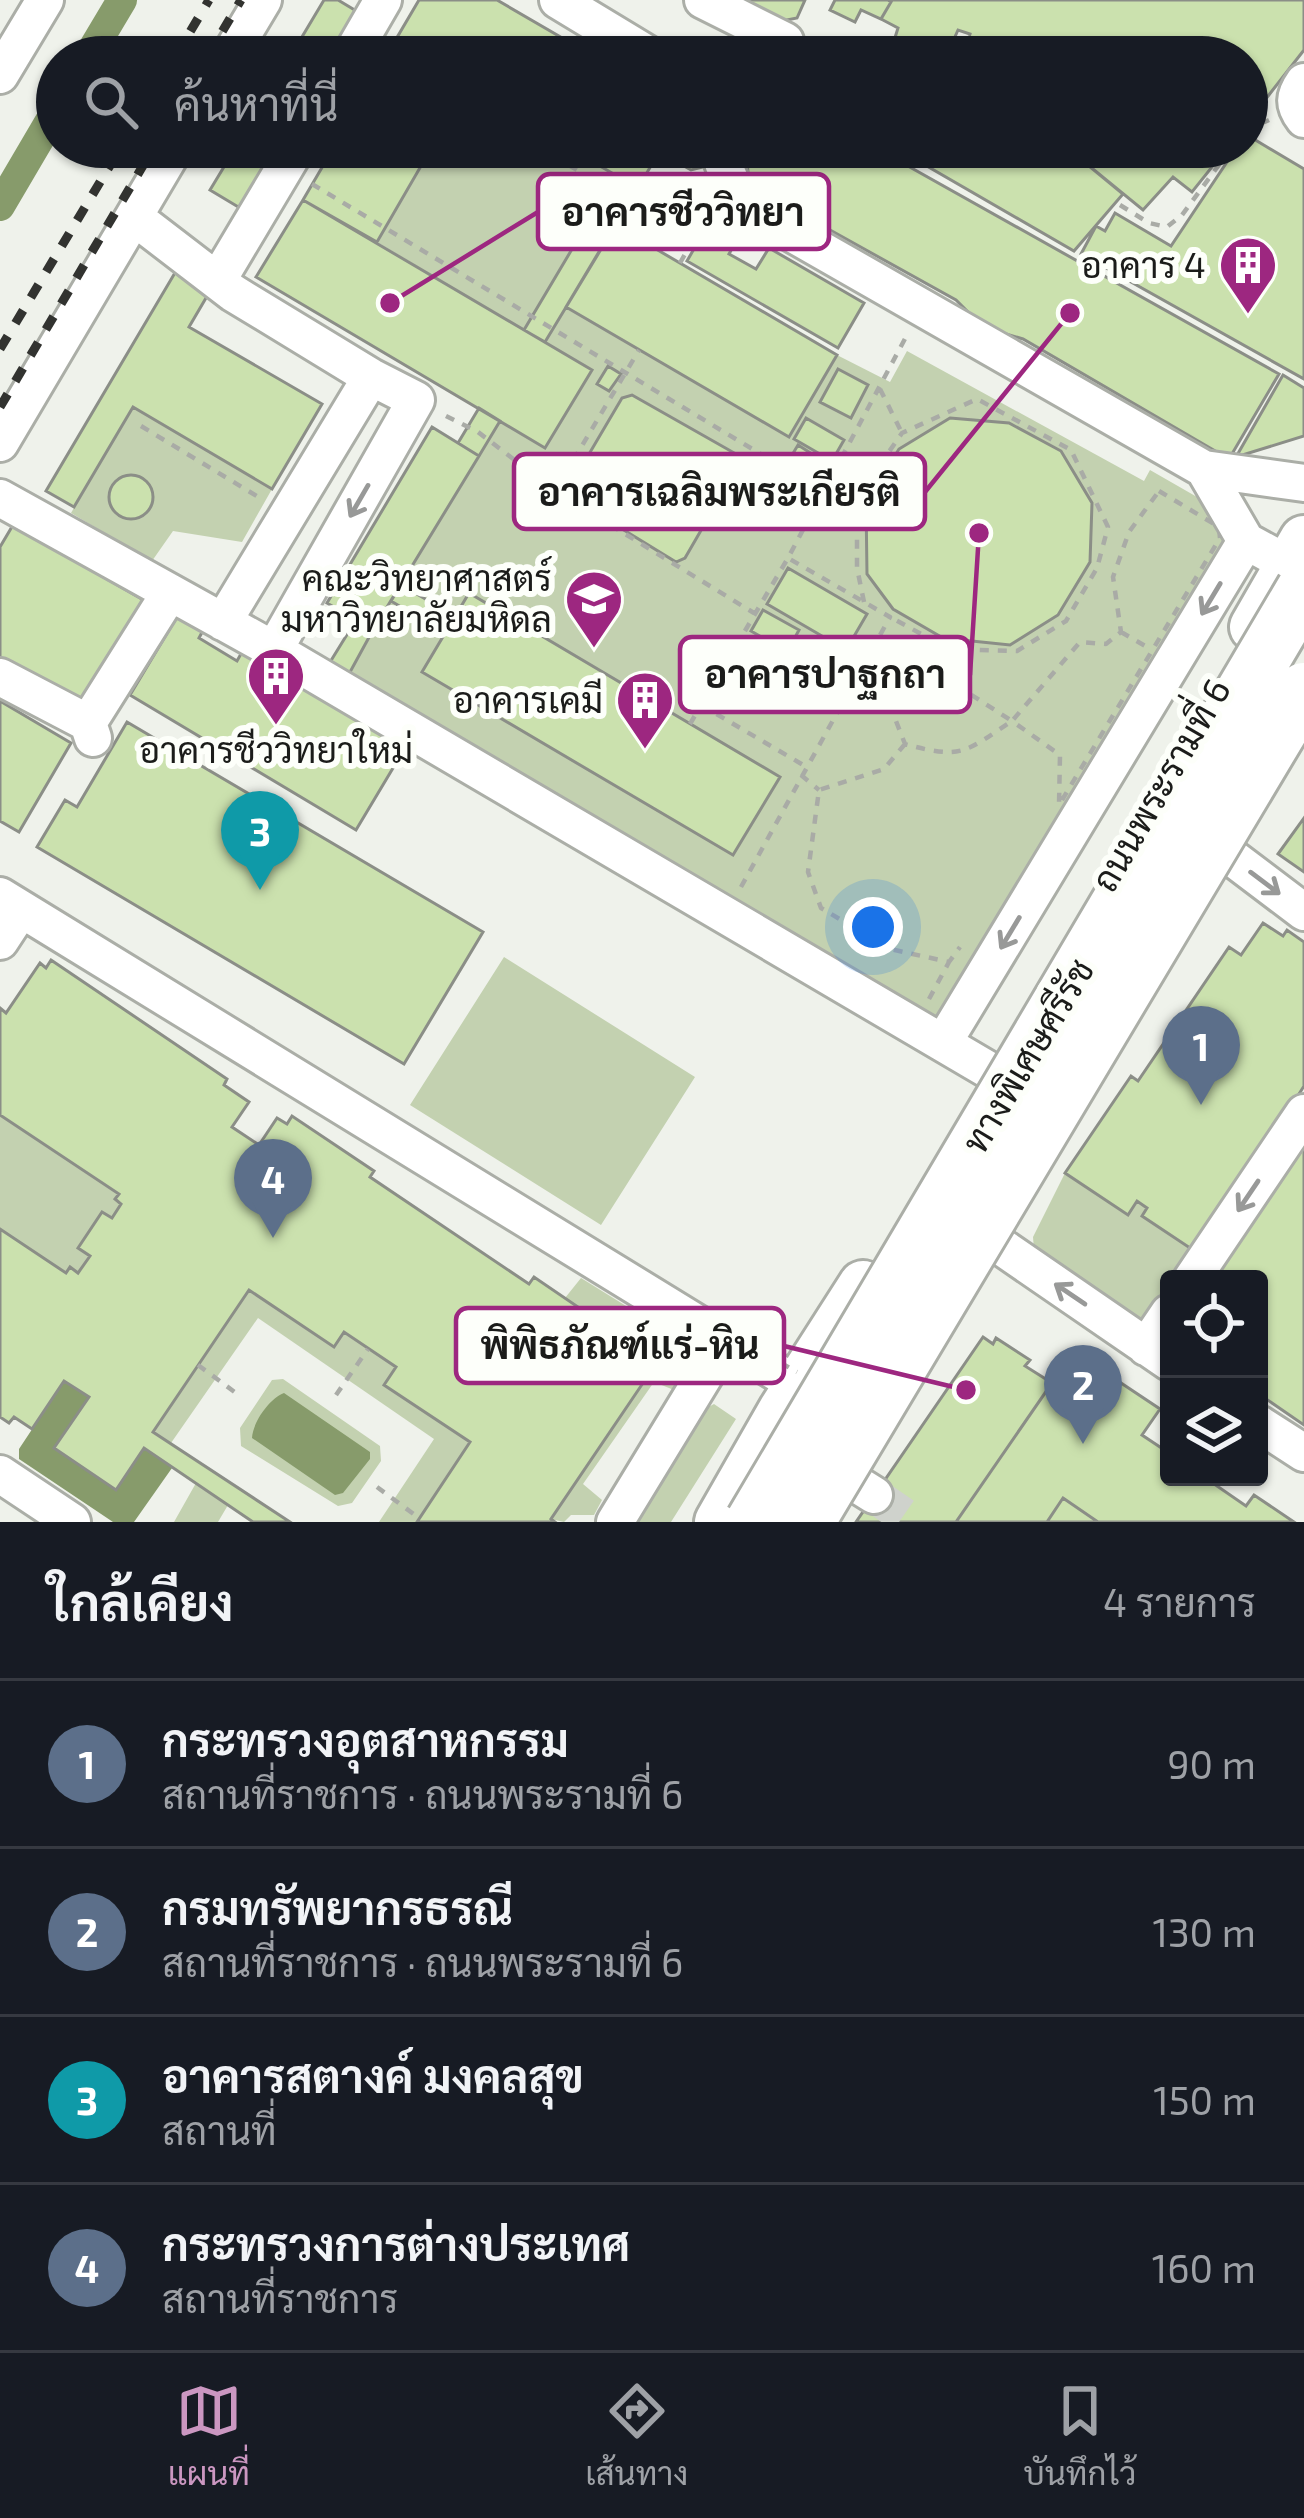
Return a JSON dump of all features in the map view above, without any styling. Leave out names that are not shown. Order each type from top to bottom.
[{"type":"highway","name":"ทางพิเศษศรีรัช","points":[[753,1522],[1299,564]]},
{"type":"highway","name":"ทางพิเศษศรีรัช","points":[[807,1522],[1304,690]]},
{"type":"main road","name":"ถนนพระรามที่ 6","points":[[719,1522],[1299,564]]},
{"type":"main road","points":[[824,1522],[862,1488],[993,1241],[1304,720]]},
{"type":"main road","points":[[1149,807],[1226,854]]},
{"type":"street","points":[[0,74],[44,0]]},
{"type":"street","points":[[242,36],[263,0]]},
{"type":"street","points":[[362,36],[383,0]]},
{"type":"street","points":[[558,0],[595,9],[627,36]]},
{"type":"street","points":[[703,0],[775,36]]},
{"type":"street","points":[[1304,82],[1295,95],[1304,118]]},
{"type":"street","points":[[0,443],[163,168]]},
{"type":"street","points":[[219,278],[296,168]]},
{"type":"street","points":[[725,168],[737,196],[767,219],[1204,469],[1304,483]]},
{"type":"street","points":[[134,217],[233,293],[416,400],[274,650]]},
{"type":"street","points":[[223,622],[370,377]]},
{"type":"street","points":[[1204,469],[1246,542],[1299,564]]},
{"type":"street","points":[[0,498],[274,650],[992,1072]]},
{"type":"street","points":[[944,1043],[1246,542]]},
{"type":"street","points":[[0,677],[90,731],[169,594]]},
{"type":"street","points":[[1226,854],[1304,912]]},
{"type":"street","points":[[0,941],[10,903],[799,1386]]},
{"type":"street","points":[[1198,1270],[1304,1113]]},
{"type":"street","points":[[993,1241],[1158,1354]]},
{"type":"street","points":[[614,1522],[726,1340]]},
{"type":"street","points":[[1268,1430],[1304,1453]]},
{"type":"street","points":[[0,1474],[72,1522]]},
{"type":"path","points":[[308,168],[626,372],[857,512]]},
{"type":"path","points":[[574,168],[616,193]]},
{"type":"path","points":[[1120,205],[1149,224],[1167,227],[1182,215],[1217,168]]},
{"type":"path","points":[[680,263],[711,208]]},
{"type":"path","points":[[690,724],[788,558],[912,325]]},
{"type":"path","points":[[555,491],[639,350]]},
{"type":"path","points":[[977,399],[982,381]]},
{"type":"path","points":[[879,387],[902,433]]},
{"type":"path","points":[[788,558],[949,650],[1017,651],[1066,621],[1097,568],[1108,527],[1071,450],[977,399]]},
{"type":"path","points":[[864,602],[857,568],[857,498],[902,433],[977,399]]},
{"type":"path","points":[[416,400],[478,432],[555,491],[754,613]]},
{"type":"path","points":[[141,426],[277,508]]},
{"type":"path","points":[[1071,450],[1079,435]]},
{"type":"path","points":[[1053,818],[1220,538],[1219,527],[1211,520],[1159,491],[1129,532],[1113,577],[1120,632]]},
{"type":"path","points":[[736,897],[890,617]]},
{"type":"path","points":[[1120,632],[1153,651]]},
{"type":"path","points":[[905,744],[943,754],[966,751],[1012,721],[1080,642],[1106,644],[1120,632]]},
{"type":"path","points":[[905,744],[896,721],[899,681],[923,671],[956,685],[1060,754],[1059,805]]},
{"type":"path","points":[[700,705],[806,766]]},
{"type":"path","points":[[819,790],[884,769],[905,744]]},
{"type":"path","points":[[801,775],[819,790]]},
{"type":"path","points":[[819,790],[808,872],[821,908],[890,949],[949,962]]},
{"type":"path","points":[[926,1005],[963,943]]},
{"type":"path","points":[[336,1395],[368,1348]]},
{"type":"path","points":[[198,1365],[236,1393]]},
{"type":"path","points":[[376,1487],[419,1518]]},
{"type":"shaded area","points":[[420,168],[604,168],[616,175],[524,330],[377,242]]},
{"type":"shaded area","points":[[566,307],[789,437],[833,353],[890,382],[907,351],[1144,481],[1150,470],[1258,532],[956,1039],[347,678],[499,411]],"holes":[[[628,401],[739,458],[701,530],[590,467]]]},
{"type":"shaded area","points":[[133,407],[272,489],[242,542],[173,531],[152,561],[71,513]]},
{"type":"shaded area","points":[[504,957],[695,1077],[601,1225],[410,1105]]},
{"type":"shaded area","points":[[0,1115],[119,1194],[115,1199],[121,1204],[112,1218],[102,1212],[78,1247],[90,1256],[78,1273],[70,1267],[66,1273],[0,1229]]},
{"type":"shaded area","points":[[1065,1173],[1127,1215],[1137,1201],[1147,1208],[1143,1216],[1199,1254],[1187,1270],[1160,1270],[1160,1308],[1154,1317],[1140,1320],[1034,1250],[1033,1237]]},
{"type":"shaded area","points":[[581,1278],[697,1350],[694,1371],[674,1390],[654,1382],[583,1484],[602,1500],[594,1515],[571,1515],[564,1522],[551,1519],[643,1384],[637,1379],[647,1365],[633,1355],[638,1346],[623,1336],[614,1348],[595,1335],[602,1323],[565,1298]]},
{"type":"shaded area","points":[[249,1290],[334,1347],[344,1332],[396,1367],[385,1386],[470,1442],[417,1522],[379,1522],[434,1439],[258,1318],[171,1443],[153,1432]]},
{"type":"shaded area","points":[[283,1379],[380,1446],[381,1461],[352,1503],[338,1506],[241,1446],[240,1428],[272,1380]]},
{"type":"shaded area","points":[[64,1381],[89,1397],[55,1449],[116,1489],[144,1448],[172,1468],[134,1522],[113,1522],[19,1459],[19,1449]]},
{"type":"shaded area","points":[[284,1393],[370,1452],[370,1459],[343,1493],[335,1495],[252,1438],[263,1412]]},
{"type":"shaded area","points":[[714,1404],[736,1419],[671,1522],[634,1522],[703,1410]]},
{"type":"shaded area","points":[[196,1483],[228,1505],[218,1522],[174,1522]]},
{"type":"building","points":[[324,0],[338,0],[363,15],[350,36],[303,36]]},
{"type":"building","points":[[419,0],[497,0],[559,36],[398,36]]},
{"type":"building","points":[[734,0],[805,0],[797,18],[782,21]]},
{"type":"building","points":[[835,0],[891,2],[881,19],[861,10],[855,22],[830,10]]},
{"type":"building","points":[[888,0],[1304,0],[1304,50],[1268,96],[1268,36],[969,36],[958,30],[955,36],[896,36],[898,28],[881,19]]},
{"type":"building","name":"อาคาร 4","points":[[1268,148],[1304,169],[1304,379],[1081,254],[1096,226],[1105,231],[1115,213],[1171,246],[1223,168],[1268,168]]},
{"type":"building","points":[[223,168],[271,168],[245,211],[210,190]]},
{"type":"building","points":[[322,168],[420,168],[377,242],[303,200]]},
{"type":"building","points":[[603,168],[650,168],[638,188]]},
{"type":"building","points":[[748,168],[911,168],[1279,374],[1229,459],[1023,339],[983,327],[956,300],[749,185]]},
{"type":"building","points":[[930,168],[1091,168],[1123,194],[1074,251]]},
{"type":"building","points":[[1092,168],[1211,168],[1192,192],[1173,177],[1143,210]]},
{"type":"building","points":[[616,175],[638,188],[545,342],[524,330]]},
{"type":"building","points":[[303,200],[592,370],[545,448],[256,277]]},
{"type":"building","points":[[713,216],[741,233],[729,254],[756,269],[769,248],[864,303],[838,348],[687,261]]},
{"type":"building","points":[[615,225],[837,355],[789,437],[566,307]]},
{"type":"building","points":[[179,266],[213,286],[189,327],[322,404],[272,489],[133,407],[74,507],[46,491]]},
{"type":"building","points":[[608,366],[621,374],[609,391],[597,384]]},
{"type":"building","points":[[838,369],[868,385],[851,418],[820,402]]},
{"type":"building","points":[[1283,375],[1304,388],[1304,436],[1236,457]]},
{"type":"building","points":[[632,395],[736,454],[740,463],[685,558],[676,562],[570,497],[569,488],[622,398]]},
{"type":"building","points":[[479,408],[500,421],[479,456],[458,443]]},
{"type":"building","points":[[806,418],[844,440],[832,461],[794,439]]},
{"type":"building","points":[[950,418],[1009,423],[1061,451],[1092,503],[1090,562],[1058,615],[1010,645],[943,638],[893,609],[867,574],[866,502],[899,449]]},
{"type":"building","points":[[432,427],[479,456],[373,630],[327,603]]},
{"type":"building","points":[[798,445],[820,459],[808,479],[786,465]]},
{"type":"building","points":[[131,475],[147,481],[153,497],[147,513],[131,519],[115,513],[109,497],[115,481]]},
{"type":"building","points":[[13,525],[147,602],[88,702],[76,705],[0,661],[0,547]]},
{"type":"building","points":[[788,568],[867,614],[846,650],[767,604]]},
{"type":"building","points":[[401,585],[455,616],[445,633],[391,601]]},
{"type":"building","name":"อาคารเคมี","points":[[469,593],[780,777],[733,855],[422,672]]},
{"type":"building","name":"อาคารชีววิทยาใหม่","points":[[181,610],[206,625],[199,638],[237,661],[242,652],[405,748],[356,830],[130,695]]},
{"type":"building","points":[[763,610],[799,630],[787,652],[751,631]]},
{"type":"building","points":[[356,620],[373,630],[332,705],[311,693]]},
{"type":"building","points":[[0,701],[71,743],[19,832],[0,821]]},
{"type":"building","points":[[127,722],[483,932],[404,1064],[37,847],[65,800],[77,807]]},
{"type":"building","points":[[1304,818],[1304,872],[1278,854]]},
{"type":"building","points":[[1263,923],[1283,936],[1287,930],[1304,942],[1304,1086],[1199,1254],[1142,1216],[1147,1208],[1137,1201],[1128,1215],[1065,1173],[1131,1076],[1138,1081],[1229,947],[1241,955]]},
{"type":"building","points":[[51,960],[227,1079],[224,1085],[249,1102],[232,1127],[259,1145],[277,1118],[287,1124],[292,1116],[374,1171],[370,1177],[529,1284],[534,1277],[603,1324],[595,1335],[614,1348],[622,1336],[638,1347],[633,1355],[647,1364],[637,1379],[643,1383],[551,1519],[555,1522],[417,1522],[470,1442],[384,1385],[396,1367],[344,1332],[334,1347],[249,1290],[153,1432],[290,1522],[253,1522],[144,1448],[116,1490],[54,1448],[89,1397],[64,1381],[32,1429],[14,1417],[9,1423],[0,1417],[0,1229],[66,1273],[70,1267],[78,1273],[90,1256],[78,1248],[102,1212],[112,1218],[121,1204],[115,1199],[119,1194],[0,1115],[0,1008],[6,1013],[40,963],[46,968]]},
{"type":"building","points":[[1304,1140],[1304,1425],[1268,1400],[1268,1270],[1211,1270]]},
{"type":"building","points":[[983,1337],[993,1344],[996,1338],[1030,1360],[1025,1366],[1052,1383],[956,1522],[856,1522]]},
{"type":"building","points":[[1103,1371],[1160,1409],[1142,1435],[1160,1447],[1160,1486],[1217,1486],[1246,1506],[1254,1495],[1294,1522],[1098,1522],[1063,1498],[1047,1522],[956,1522],[1058,1374],[1087,1394]]},
{"type":"building","points":[[1063,1498],[1098,1522],[1047,1522]]},
{"type":"waterway","points":[[101,36],[122,0]]},
{"type":"waterway","points":[[0,206],[36,145]]},
{"type":"tunnel","points":[[874,1495],[913,1522]]},
{"type":"railway","points":[[188,36],[209,0]]},
{"type":"railway","points":[[220,36],[241,0]]},
{"type":"railway","points":[[0,349],[108,168]]},
{"type":"railway","points":[[0,407],[142,168]]},
{"type":"place","name":"อาคารชีววิทยา","points":[[390,303]]},
{"type":"place","name":"อาคารเฉลิมพระเกียรติ","points":[[1070,313]]},
{"type":"place","name":"อาคาร 4","points":[[1248,316]]},
{"type":"place","name":"อาคารปาฐกถา","points":[[979,533]]},
{"type":"place","name":"คณะวิทยาศาสตร์ มหาวิทยาลัยมหิดล","points":[[594,650]]},
{"type":"place","name":"อาคารชีววิทยาใหม่","points":[[276,727]]},
{"type":"place","name":"อาคารเคมี","points":[[645,751]]},
{"type":"place","name":"อาคารสตางค์ มงคลสุข","points":[[260,890]]},
{"type":"place","name":"กระทรวงอุตสาหกรรม","points":[[1201,1105]]},
{"type":"place","name":"กระทรวงการต่างประเทศ","points":[[273,1238]]},
{"type":"place","name":"พิพิธภัณฑ์แร่-หิน","points":[[966,1390]]},
{"type":"place","name":"กรมทรัพยากรธรณี","points":[[1083,1444]]}]
